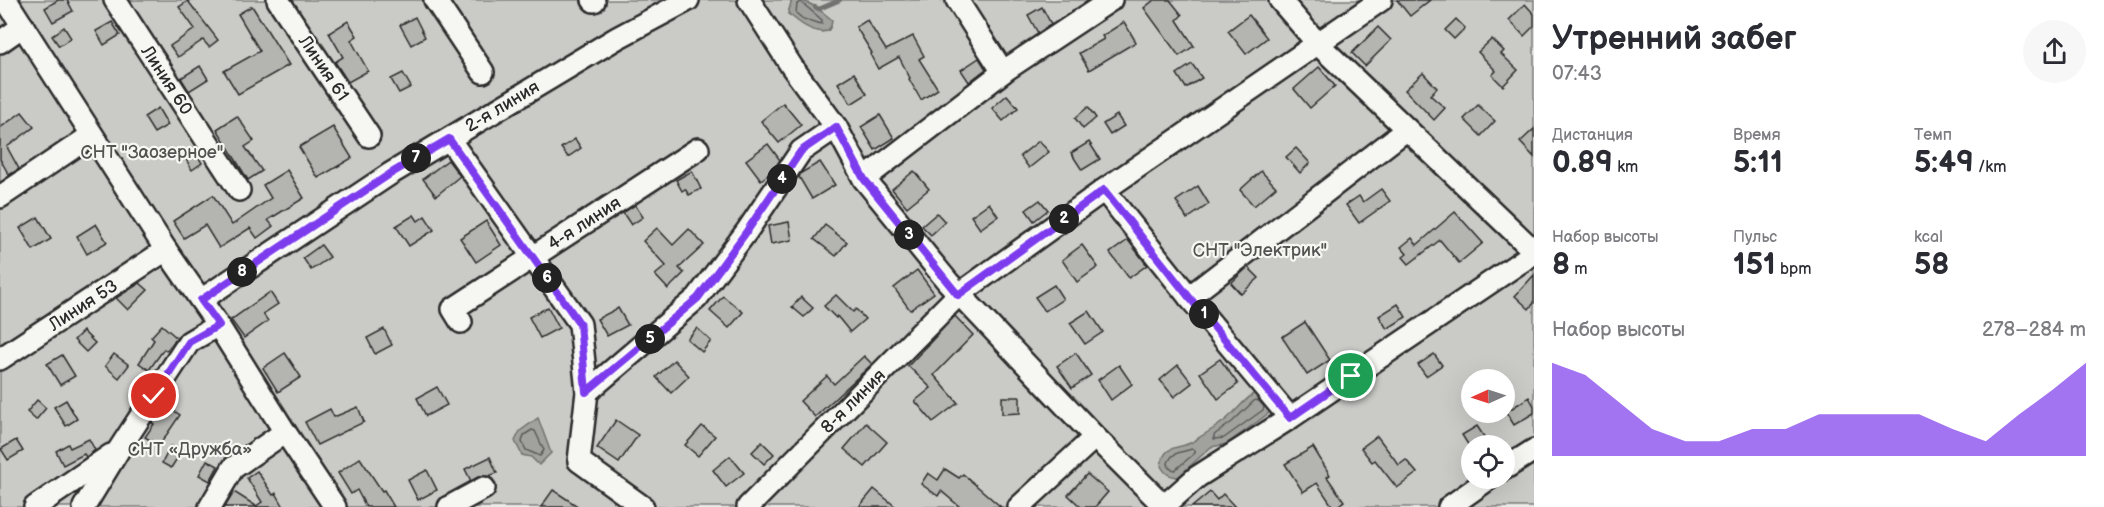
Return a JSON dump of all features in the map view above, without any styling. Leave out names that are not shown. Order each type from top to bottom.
[{"type":"street","points":[[6,0],[166,250],[219,325],[285,432],[335,507]]},
{"type":"street","name":"Линия 60","points":[[115,0],[239,190]]},
{"type":"street","name":"Линия 61","points":[[278,0],[369,136]]},
{"type":"street","points":[[435,0],[483,72]]},
{"type":"street","name":"2-я линия","points":[[201,300],[390,174],[617,38],[688,0]]},
{"type":"street","points":[[749,0],[792,67],[836,127],[864,179],[958,295],[1165,506],[1197,477],[1290,418],[1534,252],[1318,44],[1280,0]]},
{"type":"street","points":[[957,0],[1003,72]]},
{"type":"street","points":[[864,179],[1003,72],[1112,0]]},
{"type":"street","name":"8-я линия","points":[[747,507],[958,295],[1104,190],[1381,0]]},
{"type":"street","points":[[0,42],[23,26]]},
{"type":"street","points":[[586,392],[698,298],[801,151],[836,127]]},
{"type":"street","points":[[1189,297],[1406,130]]},
{"type":"street","points":[[0,197],[92,135]]},
{"type":"street","points":[[449,139],[580,324],[586,392],[579,460],[643,507]]},
{"type":"street","name":"4-я линия","points":[[461,322],[453,309],[698,149]]},
{"type":"street","points":[[1104,190],[1290,418]]},
{"type":"street","name":"Линия 53","points":[[0,360],[166,250]]},
{"type":"street","points":[[84,507],[189,342],[219,325]]},
{"type":"street","points":[[210,507],[233,468],[285,432]]},
{"type":"street","points":[[1019,507],[1095,437]]},
{"type":"street","points":[[1515,462],[1534,450]]},
{"type":"street","points":[[35,507],[118,451]]},
{"type":"street","points":[[449,507],[484,488]]},
{"type":"street","points":[[1449,507],[1474,489]]},
{"type":"green space","points":[[0,0],[792,0],[788,14],[822,32],[831,26],[819,9],[803,0],[1534,0],[1534,507],[0,507]]},
{"type":"water","points":[[792,0],[809,3],[832,20],[828,31],[817,31],[792,17],[788,13]]},
{"type":"water","points":[[1256,392],[1271,407],[1269,413],[1227,444],[1211,447],[1178,477],[1164,471],[1161,466],[1169,450],[1192,442],[1214,428]]},
{"type":"water","points":[[538,418],[551,453],[539,465],[531,457],[522,455],[515,441],[520,431]]},
{"type":"building","points":[[58,0],[67,0],[73,11],[53,22],[45,8]]},
{"type":"building","points":[[1154,0],[1170,0],[1182,15],[1177,20],[1194,46],[1179,56],[1144,8]]},
{"type":"building","points":[[1397,0],[1430,0],[1410,16]]},
{"type":"building","points":[[188,1],[218,40],[209,47],[203,40],[178,57],[170,46],[195,29],[179,7]]},
{"type":"building","points":[[1525,4],[1534,14],[1534,26],[1524,36],[1509,20]]},
{"type":"building","points":[[252,6],[289,65],[238,94],[224,71],[260,51],[238,14]]},
{"type":"building","points":[[1042,7],[1051,24],[1038,33],[1028,15]]},
{"type":"building","points":[[1249,15],[1267,38],[1246,54],[1228,31]]},
{"type":"building","points":[[415,17],[425,37],[411,45],[400,25]]},
{"type":"building","points":[[1456,19],[1465,28],[1454,39],[1445,30]]},
{"type":"building","points":[[867,20],[886,50],[913,36],[924,56],[919,59],[938,89],[921,100],[899,57],[878,69],[870,54],[872,53],[856,27]]},
{"type":"building","points":[[348,21],[357,36],[351,40],[368,71],[348,82],[335,62],[343,57],[329,33]]},
{"type":"building","points":[[112,22],[120,35],[104,45],[96,31]]},
{"type":"building","points":[[1124,22],[1136,42],[1089,70],[1079,53],[1104,39],[1102,36]]},
{"type":"building","points":[[64,27],[71,38],[59,46],[52,36]]},
{"type":"building","points":[[1378,27],[1391,40],[1365,66],[1352,53]]},
{"type":"building","points":[[1492,39],[1504,51],[1501,54],[1518,70],[1503,86],[1492,75],[1496,71],[1478,52]]},
{"type":"building","points":[[979,58],[986,69],[969,82],[961,70]]},
{"type":"building","points":[[1192,64],[1202,78],[1186,88],[1177,74]]},
{"type":"building","points":[[200,66],[208,79],[189,91],[181,78]]},
{"type":"building","points":[[1319,67],[1335,86],[1310,108],[1294,89]]},
{"type":"building","points":[[403,73],[411,87],[399,93],[391,79]]},
{"type":"building","points":[[854,73],[867,94],[851,104],[838,83]]},
{"type":"building","points":[[1423,73],[1437,88],[1430,95],[1445,108],[1434,120],[1405,90]]},
{"type":"building","points":[[1007,95],[1018,108],[1003,121],[992,108]]},
{"type":"building","points":[[783,103],[801,125],[779,143],[761,121]]},
{"type":"building","points":[[1478,105],[1495,121],[1481,136],[1464,119]]},
{"type":"building","points":[[1088,107],[1096,118],[1083,129],[1075,118]]},
{"type":"building","points":[[158,108],[168,125],[154,133],[144,117]]},
{"type":"building","points":[[22,112],[34,127],[7,147],[19,169],[9,175],[0,159],[0,128]]},
{"type":"building","points":[[880,115],[894,138],[875,150],[861,127]]},
{"type":"building","points":[[1117,115],[1124,126],[1110,135],[1103,124]]},
{"type":"building","points":[[237,116],[254,141],[245,147],[262,171],[248,180],[217,129]]},
{"type":"building","points":[[333,127],[352,158],[318,178],[299,147]]},
{"type":"building","points":[[1534,129],[1534,157],[1520,142]]},
{"type":"building","points":[[575,139],[581,148],[568,157],[561,148]]},
{"type":"building","points":[[1039,141],[1049,152],[1029,168],[1020,156]]},
{"type":"building","points":[[1089,142],[1100,159],[1082,170],[1071,153]]},
{"type":"building","points":[[768,144],[780,160],[772,172],[761,180],[746,160]]},
{"type":"building","points":[[193,148],[202,163],[192,170],[183,154]]},
{"type":"building","points":[[1296,148],[1310,163],[1300,173],[1286,157]]},
{"type":"building","points":[[448,160],[460,176],[436,196],[423,179]]},
{"type":"building","points":[[820,162],[835,185],[812,199],[799,177],[801,173]]},
{"type":"building","points":[[287,170],[304,198],[268,220],[273,226],[257,238],[250,228],[219,248],[205,225],[184,238],[173,221],[213,195],[232,225],[271,198],[263,185]]},
{"type":"building","points":[[692,171],[701,189],[689,195],[685,189],[682,191],[676,180]]},
{"type":"building","points":[[914,171],[929,189],[907,207],[892,189]]},
{"type":"building","points":[[1261,171],[1276,187],[1254,206],[1240,190]]},
{"type":"building","points":[[1198,186],[1209,204],[1187,219],[1176,201]]},
{"type":"building","points":[[1381,189],[1390,201],[1359,223],[1346,205],[1359,196],[1363,202]]},
{"type":"building","points":[[1040,200],[1048,210],[1034,221],[1026,210]]},
{"type":"building","points":[[989,203],[998,216],[980,229],[971,216]]},
{"type":"building","points":[[635,205],[643,217],[631,225],[623,213]]},
{"type":"building","points":[[1455,212],[1483,243],[1459,263],[1440,240],[1409,264],[1403,257],[1407,254],[1401,247],[1412,238],[1417,245]]},
{"type":"building","points":[[937,213],[945,222],[931,235],[922,226]]},
{"type":"building","points":[[414,215],[418,221],[425,216],[434,230],[409,246],[396,226]]},
{"type":"building","points":[[38,217],[51,239],[33,250],[20,228]]},
{"type":"building","points":[[486,221],[501,245],[476,262],[460,238]]},
{"type":"building","points":[[789,222],[792,240],[771,244],[768,226]]},
{"type":"building","points":[[96,224],[107,242],[87,254],[77,236]]},
{"type":"building","points":[[825,225],[847,242],[836,256],[814,239]]},
{"type":"building","points":[[657,228],[673,245],[689,229],[704,245],[679,268],[684,273],[668,289],[655,275],[666,266],[643,241]]},
{"type":"building","points":[[1128,240],[1147,265],[1129,278],[1110,253]]},
{"type":"building","points":[[321,245],[330,257],[311,270],[303,258]]},
{"type":"building","points":[[1082,245],[1098,267],[1077,282],[1062,260]]},
{"type":"building","points":[[1248,267],[1259,278],[1241,294],[1231,283]]},
{"type":"building","points":[[917,270],[934,293],[910,310],[894,288]]},
{"type":"building","points":[[1534,275],[1534,303],[1529,309],[1515,296]]},
{"type":"building","points":[[140,283],[148,290],[128,310],[116,298]]},
{"type":"building","points":[[1054,285],[1063,299],[1045,311],[1035,297]]},
{"type":"building","points":[[270,292],[278,304],[263,314],[268,321],[244,338],[231,320]]},
{"type":"building","points":[[836,295],[853,312],[856,309],[865,319],[850,332],[837,316],[836,318],[824,306]]},
{"type":"building","points":[[723,296],[743,312],[729,328],[710,311]]},
{"type":"building","points":[[801,297],[813,308],[804,317],[792,307]]},
{"type":"building","points":[[1398,304],[1406,317],[1387,329],[1379,316]]},
{"type":"building","points":[[548,307],[559,328],[540,338],[529,317]]},
{"type":"building","points":[[618,308],[628,325],[607,336],[597,319]]},
{"type":"building","points":[[1089,311],[1103,332],[1085,344],[1070,323]]},
{"type":"building","points":[[955,316],[973,335],[934,375],[958,403],[933,422],[915,401],[931,388],[908,366]]},
{"type":"building","points":[[1305,322],[1330,360],[1307,375],[1282,337]]},
{"type":"building","points":[[162,325],[177,338],[166,351],[164,349],[149,370],[139,363],[154,340],[151,337]]},
{"type":"building","points":[[697,328],[711,341],[702,352],[687,339]]},
{"type":"building","points":[[384,329],[392,345],[375,354],[367,338]]},
{"type":"building","points":[[83,331],[95,343],[86,352],[74,340]]},
{"type":"building","points":[[285,353],[301,377],[278,392],[263,368]]},
{"type":"building","points":[[1076,353],[1091,375],[1072,388],[1057,366]]},
{"type":"building","points":[[114,354],[129,365],[119,378],[105,366]]},
{"type":"building","points":[[1434,354],[1442,365],[1426,376],[1418,365]]},
{"type":"building","points":[[62,355],[75,376],[60,385],[47,364]]},
{"type":"building","points":[[864,356],[872,364],[815,417],[800,401],[827,376],[834,384]]},
{"type":"building","points":[[1220,359],[1238,384],[1218,399],[1200,373]]},
{"type":"building","points":[[674,360],[689,376],[671,393],[656,377]]},
{"type":"building","points":[[1119,365],[1132,384],[1111,400],[1098,380]]},
{"type":"building","points":[[1178,365],[1192,383],[1174,397],[1160,380]]},
{"type":"building","points":[[437,387],[447,405],[426,416],[417,398]]},
{"type":"building","points":[[1002,397],[1020,397],[1020,413],[1002,414]]},
{"type":"building","points":[[1529,397],[1534,406],[1534,413],[1514,425],[1515,406]]},
{"type":"building","points":[[37,400],[46,408],[36,420],[27,412]]},
{"type":"building","points":[[66,400],[77,419],[66,426],[54,407]]},
{"type":"building","points":[[164,404],[180,415],[159,446],[145,437]]},
{"type":"building","points":[[358,407],[364,422],[317,445],[305,422],[330,409],[334,417]]},
{"type":"building","points":[[616,420],[638,435],[619,463],[597,448]]},
{"type":"building","points":[[866,423],[887,442],[865,467],[844,449]]},
{"type":"building","points":[[702,426],[715,436],[698,456],[685,445]]},
{"type":"building","points":[[1477,426],[1483,435],[1462,435]]},
{"type":"building","points":[[1377,436],[1399,465],[1406,460],[1417,473],[1397,488],[1375,460],[1372,462],[1361,448]]},
{"type":"building","points":[[89,439],[95,450],[86,457],[84,454],[63,465],[56,451],[68,444],[70,448]]},
{"type":"building","points":[[16,440],[23,451],[8,460],[1,449]]},
{"type":"building","points":[[762,442],[774,454],[764,464],[752,452]]},
{"type":"building","points":[[171,446],[181,452],[171,468],[162,463]]},
{"type":"building","points":[[1313,447],[1330,475],[1327,477],[1344,501],[1336,507],[1333,507],[1317,483],[1303,492],[1285,464]]},
{"type":"building","points":[[730,456],[744,473],[726,487],[713,470]]},
{"type":"building","points":[[490,457],[497,473],[471,481],[465,469]]},
{"type":"building","points":[[360,458],[394,507],[366,507],[357,490],[351,494],[338,473]]},
{"type":"building","points":[[207,460],[218,466],[210,481],[199,475]]},
{"type":"building","points":[[945,469],[959,478],[963,474],[1001,507],[960,507],[941,491],[938,496],[921,484],[928,473],[938,480]]},
{"type":"building","points":[[427,470],[437,490],[418,500],[408,480]]},
{"type":"building","points":[[257,471],[273,495],[276,493],[284,507],[225,507],[234,492],[256,506],[262,502],[247,478]]},
{"type":"building","points":[[1087,474],[1108,492],[1095,507],[1081,507],[1068,495]]},
{"type":"building","points":[[874,489],[896,507],[859,507]]},
{"type":"building","points":[[553,490],[579,507],[541,507]]},
{"type":"building","points":[[1210,492],[1217,500],[1223,494],[1235,507],[1192,507]]},
{"type":"waterway","points":[[815,7],[819,9],[840,0]]},
{"type":"route","points":[[154,396],[189,342],[219,325],[201,300],[390,174],[449,139],[580,324],[586,392],[698,298],[801,151],[836,127],[864,179],[958,295],[1104,190],[1290,418],[1351,376]]},
{"type":"park label","name":"СНТ \"Заозерное\"","points":[[152,152]]},
{"type":"park label","name":"СНТ \"Электрик\"","points":[[1260,250]]},
{"type":"park label","name":"СНТ «Дружба»","points":[[190,449]]}]
